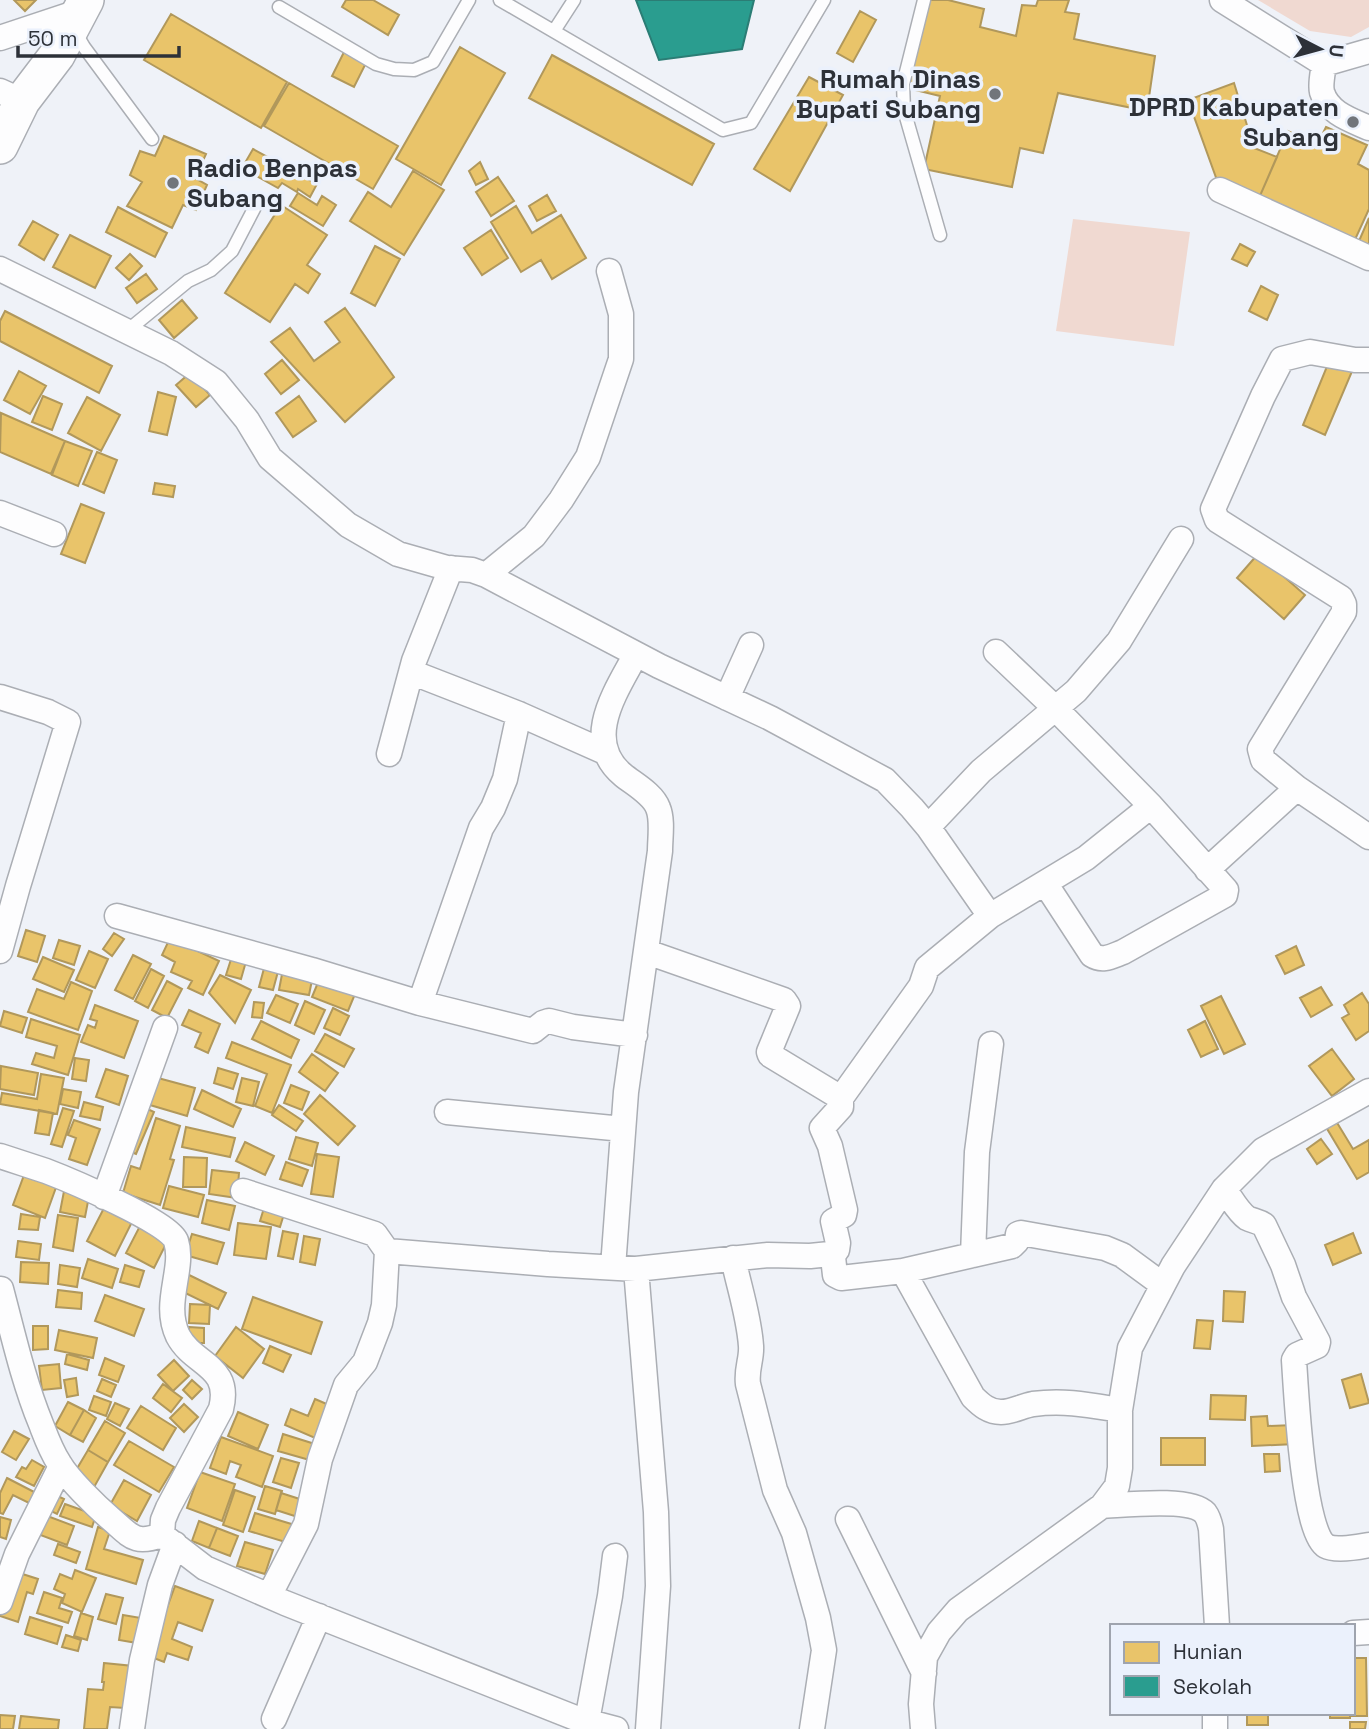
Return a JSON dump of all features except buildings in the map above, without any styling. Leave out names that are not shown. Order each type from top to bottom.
[{"type":"main road","points":[[0,146],[11,96],[57,55],[80,12]]},
{"type":"street","points":[[1222,0],[1324,64],[1369,51]]},
{"type":"street","points":[[0,38],[80,12]]},
{"type":"street","points":[[1324,64],[1321,90],[1328,104],[1342,116],[1369,128]]},
{"type":"street","points":[[1220,191],[1369,258]]},
{"type":"street","points":[[0,269],[162,349],[216,382],[247,420],[270,458],[348,525],[398,554],[486,575],[636,654],[770,718],[885,780],[928,827],[990,916]]},
{"type":"street","points":[[486,575],[534,536],[561,500],[587,457],[621,359],[621,314],[609,271]]},
{"type":"street","points":[[1369,360],[1310,352],[1282,359],[1213,509],[1217,520],[1341,598],[1344,604],[1344,612],[1260,749],[1264,760],[1297,788],[1369,837]]},
{"type":"street","points":[[0,513],[54,534]]},
{"type":"street","points":[[928,827],[981,771],[1076,691],[1119,641],[1181,539]]},
{"type":"street","points":[[389,754],[411,672],[451,568]]},
{"type":"street","points":[[727,698],[751,645]]},
{"type":"street","points":[[996,652],[1151,806],[1226,890],[1225,895],[1123,952],[1100,959],[1092,955],[1045,883]]},
{"type":"street","points":[[636,654],[607,709],[603,739],[607,753],[618,771],[650,796],[658,807],[660,822],[660,850],[623,1129],[624,1268],[656,1512],[658,1586],[648,1729]]},
{"type":"street","points":[[411,672],[607,753]]},
{"type":"street","points":[[0,697],[68,722],[0,951]]},
{"type":"street","points":[[420,1003],[481,828],[505,779],[519,715]]},
{"type":"street","points":[[1207,870],[1297,788]]},
{"type":"street","points":[[387,1251],[624,1268],[768,1255],[810,1256],[834,1253],[838,1247],[834,1222],[845,1212],[830,1146],[821,1128],[841,1107],[841,1098],[921,986],[927,968],[990,916],[1086,858],[1151,806]]},
{"type":"street","points":[[117,916],[420,1003],[533,1031],[548,1021],[635,1035]]},
{"type":"street","points":[[647,952],[784,1000],[788,1006],[770,1055],[841,1098]]},
{"type":"street","points":[[104,1197],[165,1028]]},
{"type":"street","points":[[973,1255],[977,1152],[992,1044]]},
{"type":"street","points":[[923,1729],[921,1704],[925,1657],[939,1632],[958,1611],[1102,1506],[1117,1486],[1120,1468],[1120,1410],[1130,1348],[1173,1266],[1224,1189],[1263,1150],[1369,1091]]},
{"type":"street","points":[[447,1112],[623,1129]]},
{"type":"street","points":[[9,1159],[104,1197],[168,1230],[176,1240],[177,1263],[171,1303],[178,1336],[194,1355],[207,1363],[223,1387],[221,1409],[163,1520],[166,1557],[142,1660],[132,1729]]},
{"type":"street","points":[[1224,1189],[1243,1215],[1264,1225],[1283,1265],[1294,1297],[1318,1342],[1317,1346],[1297,1355],[1294,1360],[1301,1448],[1312,1521],[1323,1545],[1329,1548],[1369,1545]]},
{"type":"street","points":[[243,1191],[375,1234],[387,1251],[384,1305],[380,1323],[365,1362],[346,1384],[320,1459],[306,1524],[268,1596]]},
{"type":"street","points":[[830,1254],[833,1257],[833,1271],[838,1278],[903,1271],[1014,1245],[1019,1233],[1105,1248],[1122,1255],[1163,1285]]},
{"type":"street","points":[[733,1258],[750,1332],[751,1350],[746,1372],[748,1384],[775,1490],[794,1533],[818,1618],[824,1650],[812,1729]]},
{"type":"street","points":[[903,1271],[973,1397],[981,1405],[1001,1412],[1031,1404],[1065,1401],[1120,1410]]},
{"type":"street","points":[[0,1282],[31,1400],[52,1450],[61,1466],[101,1510],[132,1537],[149,1540],[166,1557],[205,1568],[268,1596],[578,1720],[616,1729]]},
{"type":"street","points":[[0,1602],[17,1554],[61,1466]]},
{"type":"street","points":[[1102,1506],[1181,1503],[1195,1506],[1206,1514],[1211,1529],[1217,1624]]},
{"type":"street","points":[[848,1519],[924,1674]]},
{"type":"street","points":[[587,1721],[615,1556]]},
{"type":"street","points":[[274,1719],[319,1616]]},
{"type":"lane","points":[[279,7],[376,64],[394,69],[414,70],[433,62],[469,0]]},
{"type":"lane","points":[[500,0],[723,130],[751,123],[824,0]]},
{"type":"lane","points":[[554,31],[574,0]]},
{"type":"lane","points":[[924,0],[903,84],[904,110],[940,234]]},
{"type":"lane","points":[[80,12],[84,47],[152,139]]},
{"type":"lane","points":[[127,331],[188,281],[211,270],[232,251],[257,203]]},
{"type":"shaded area","points":[[1258,0],[1369,0],[1369,27],[1351,37],[1310,31]]},
{"type":"shaded area","points":[[1073,219],[1190,232],[1174,346],[1056,331]]},
{"type":"place","name":"Rumah Dinas Bupati Subang","points":[[995,94]]},
{"type":"place","name":"DPRD Kabupaten Subang","points":[[1353,122]]},
{"type":"place","name":"Radio Benpas Subang","points":[[173,183]]}]
